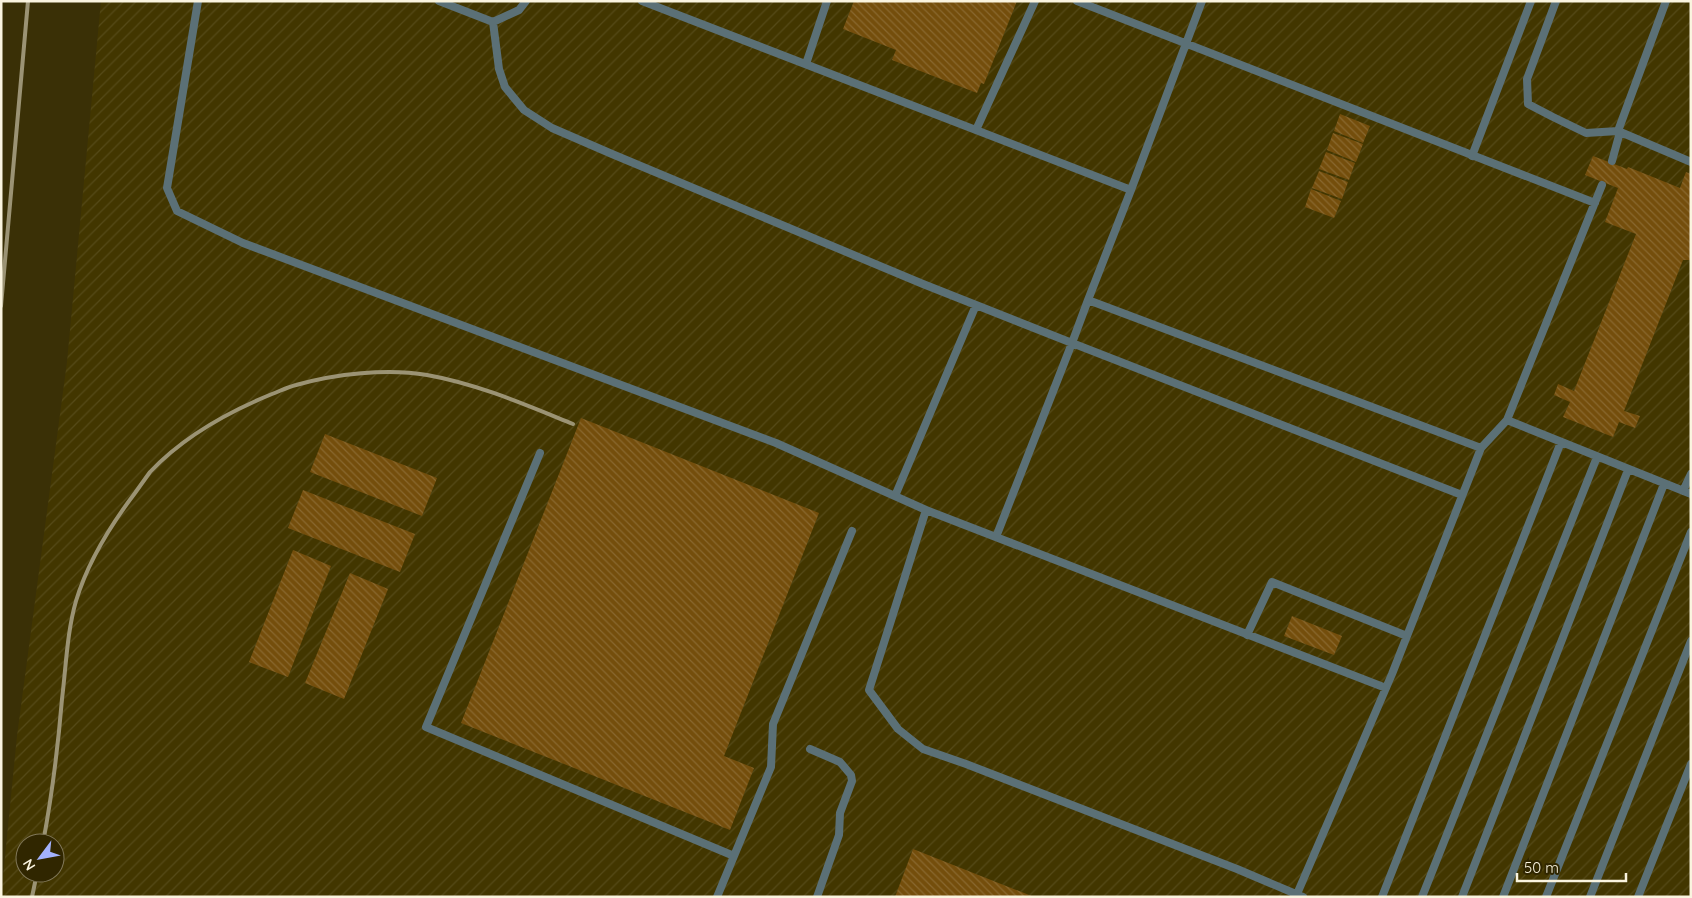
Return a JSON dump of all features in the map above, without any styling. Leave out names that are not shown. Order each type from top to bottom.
[{"type":"lane","points":[[198,1],[167,188],[177,211],[243,244],[776,442],[926,510],[1386,688]]},
{"type":"lane","points":[[438,1],[494,22],[519,10],[526,1]]},
{"type":"lane","points":[[642,1],[1132,190]]},
{"type":"lane","points":[[806,64],[827,1]]},
{"type":"lane","points":[[976,130],[1035,1]]},
{"type":"lane","points":[[1077,1],[1594,204]]},
{"type":"lane","points":[[996,537],[1132,190],[1202,1]]},
{"type":"lane","points":[[1472,156],[1531,1]]},
{"type":"lane","points":[[1556,1],[1527,79],[1528,104],[1552,118],[1586,133],[1619,131],[1691,162]]},
{"type":"lane","points":[[1612,161],[1619,131],[1666,1]]},
{"type":"lane","points":[[494,22],[499,69],[505,87],[524,110],[552,128],[976,305],[1462,495]]},
{"type":"lane","points":[[926,510],[869,690],[898,729],[923,749],[1228,866],[1300,896],[1386,688],[1481,448],[1507,420],[1602,185]]},
{"type":"lane","points":[[1088,300],[1481,448]]},
{"type":"lane","points":[[895,496],[976,305]]},
{"type":"lane","points":[[1507,420],[1687,493],[1691,474]]},
{"type":"lane","points":[[1382,897],[1561,442]]},
{"type":"lane","points":[[540,453],[426,727],[734,856]]},
{"type":"lane","points":[[1422,897],[1597,457]]},
{"type":"lane","points":[[1462,897],[1628,470]]},
{"type":"lane","points":[[1503,897],[1664,484]]},
{"type":"lane","points":[[717,897],[771,767],[773,724],[852,531]]},
{"type":"lane","points":[[1546,897],[1691,532]]},
{"type":"lane","points":[[1247,635],[1272,582],[1407,636]]},
{"type":"lane","points":[[1590,897],[1691,642]]},
{"type":"lane","points":[[810,750],[840,762],[852,775],[852,782],[840,813],[839,835],[817,897]]},
{"type":"lane","points":[[1638,897],[1691,764]]},
{"type":"shaded area","points":[[101,1],[1691,1],[1691,897],[1,897],[17,736],[67,362]]},
{"type":"building","points":[[854,1],[1017,1],[984,84],[981,83],[977,93],[892,60],[896,50],[843,29]]},
{"type":"building","points":[[1340,114],[1370,126],[1363,143],[1334,131]]},
{"type":"building","points":[[1333,133],[1363,144],[1356,162],[1327,150]]},
{"type":"building","points":[[1326,152],[1355,163],[1349,180],[1319,169]]},
{"type":"building","points":[[1593,156],[1627,169],[1628,167],[1680,188],[1686,172],[1691,174],[1691,260],[1683,260],[1624,411],[1640,416],[1635,428],[1619,422],[1613,437],[1563,417],[1570,402],[1554,395],[1558,384],[1574,391],[1636,234],[1605,222],[1618,188],[1585,175]]},
{"type":"building","points":[[1319,171],[1348,182],[1342,199],[1312,188]]},
{"type":"building","points":[[1311,189],[1341,201],[1334,218],[1305,207]]},
{"type":"building","points":[[581,418],[819,513],[724,756],[754,768],[730,830],[461,723]]},
{"type":"building","points":[[325,434],[437,478],[422,516],[310,472]]},
{"type":"building","points":[[303,490],[415,534],[400,572],[288,528]]},
{"type":"building","points":[[293,550],[331,566],[288,677],[249,662]]},
{"type":"building","points":[[350,573],[388,589],[344,699],[305,683]]},
{"type":"building","points":[[1292,616],[1342,636],[1334,655],[1284,636]]},
{"type":"building","points":[[913,849],[1034,897],[895,897]]},
{"type":"railway","points":[[1,306],[28,1]]},
{"type":"railway","points":[[45,833],[59,735],[69,637],[73,613],[81,586],[93,558],[117,518],[150,472],[177,448],[223,417],[255,401],[311,381],[361,373],[411,373],[446,379],[502,396],[573,424]]},
{"type":"railway","points":[[32,897],[35,883]]}]
